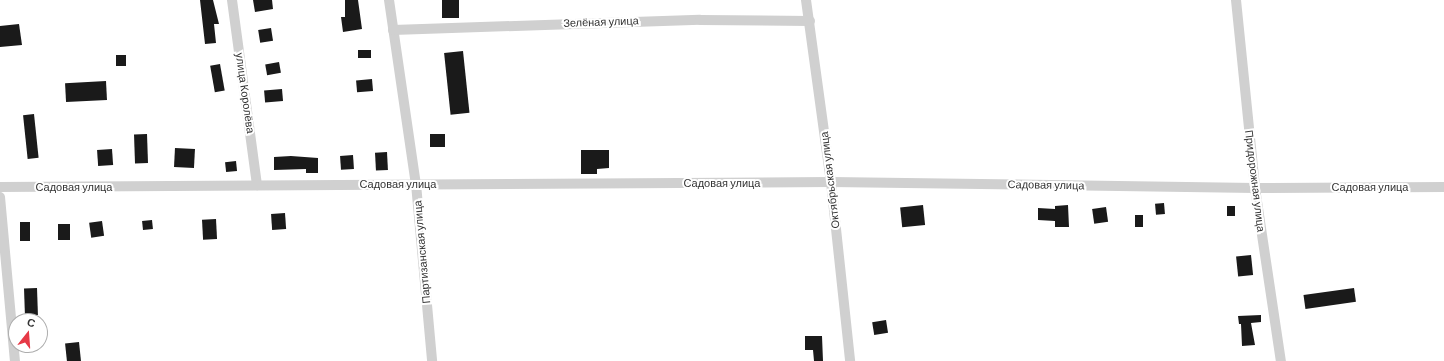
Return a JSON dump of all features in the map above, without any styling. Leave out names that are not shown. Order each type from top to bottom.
[{"type":"street","name":"улица Королёва","points":[[232,0],[257,185]]},
{"type":"street","name":"Партизанская улица","points":[[389,0],[416,184],[432,361]]},
{"type":"street","name":"Октябрьская улица","points":[[806,0],[832,182],[850,361]]},
{"type":"street","name":"Придорожная улица","points":[[1236,0],[1255,188],[1281,361]]},
{"type":"street","name":"Зелёная улица","points":[[393,30],[700,20],[810,21]]},
{"type":"street","name":"Садовая улица","points":[[0,187],[832,182],[1255,188],[1444,187]]},
{"type":"street","points":[[0,198],[15,361]]},
{"type":"building","points":[[200,0],[213,0],[219,24],[214,24],[216,43],[205,44]]},
{"type":"building","points":[[253,0],[272,0],[273,9],[255,12]]},
{"type":"building","points":[[345,0],[358,0],[362,29],[343,32],[341,17],[345,17]]},
{"type":"building","points":[[442,0],[459,0],[459,18],[442,18]]},
{"type":"building","points":[[19,24],[22,45],[0,47],[0,26]]},
{"type":"building","points":[[271,28],[273,41],[260,43],[258,30]]},
{"type":"building","points":[[358,50],[371,50],[371,58],[358,58]]},
{"type":"building","points":[[463,51],[469,113],[451,115],[444,53]]},
{"type":"building","points":[[116,55],[126,55],[126,66],[116,66]]},
{"type":"building","points":[[279,62],[281,73],[267,75],[265,64]]},
{"type":"building","points":[[220,64],[225,91],[215,92],[210,66]]},
{"type":"building","points":[[372,79],[373,91],[357,92],[356,80]]},
{"type":"building","points":[[106,81],[107,100],[66,102],[65,83]]},
{"type":"building","points":[[282,89],[283,101],[265,103],[264,91]]},
{"type":"building","points":[[34,114],[39,158],[28,159],[23,115]]},
{"type":"building","points":[[134,134],[147,134],[148,163],[135,163]]},
{"type":"building","points":[[430,134],[445,134],[445,147],[430,147]]},
{"type":"building","points":[[175,148],[195,149],[194,168],[174,167]]},
{"type":"building","points":[[112,149],[113,165],[98,166],[97,150]]},
{"type":"building","points":[[581,150],[609,150],[609,168],[597,169],[597,174],[581,174]]},
{"type":"building","points":[[387,152],[388,170],[376,171],[375,153]]},
{"type":"building","points":[[353,155],[354,169],[341,170],[340,156]]},
{"type":"building","points":[[291,156],[318,158],[318,173],[306,173],[306,169],[274,170],[274,157]]},
{"type":"building","points":[[236,161],[237,171],[226,172],[225,162]]},
{"type":"building","points":[[1164,203],[1165,214],[1156,215],[1155,204]]},
{"type":"building","points":[[923,205],[925,225],[902,227],[900,207]]},
{"type":"building","points":[[1068,205],[1069,227],[1055,227],[1055,221],[1038,220],[1038,208],[1055,209],[1055,206]]},
{"type":"building","points":[[1227,206],[1235,206],[1235,216],[1227,216]]},
{"type":"building","points":[[1106,207],[1108,222],[1094,224],[1092,209]]},
{"type":"building","points":[[285,213],[286,229],[272,230],[271,214]]},
{"type":"building","points":[[1135,215],[1143,215],[1143,227],[1135,227]]},
{"type":"building","points":[[216,219],[217,239],[203,240],[202,220]]},
{"type":"building","points":[[152,220],[153,229],[143,230],[142,221]]},
{"type":"building","points":[[102,221],[104,236],[91,238],[89,223]]},
{"type":"building","points":[[20,222],[30,222],[30,241],[20,241]]},
{"type":"building","points":[[58,224],[70,224],[70,240],[58,240]]},
{"type":"building","points":[[1251,255],[1253,275],[1238,276],[1236,257]]},
{"type":"building","points":[[24,288],[37,288],[38,313],[25,313]]},
{"type":"building","points":[[1354,288],[1356,302],[1305,309],[1303,295]]},
{"type":"building","points":[[1261,315],[1261,322],[1251,323],[1255,345],[1242,346],[1241,324],[1239,324],[1238,316]]},
{"type":"building","points":[[886,320],[888,333],[874,335],[872,322]]},
{"type":"building","points":[[805,336],[822,336],[823,361],[814,361],[813,350],[805,350]]},
{"type":"building","points":[[79,342],[81,361],[67,361],[65,343]]}]
